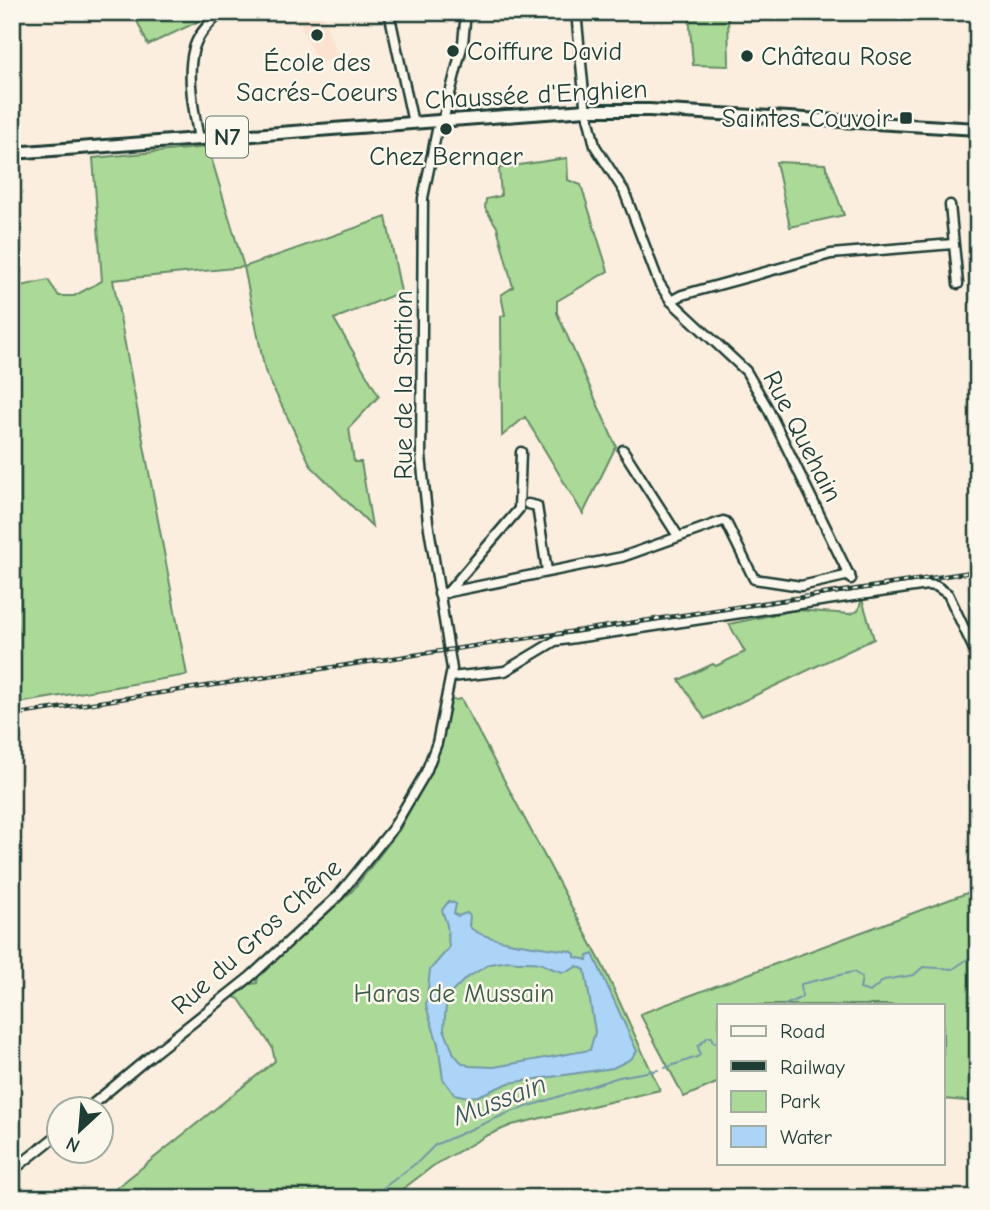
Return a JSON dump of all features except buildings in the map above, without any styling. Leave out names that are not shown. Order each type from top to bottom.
[{"type":"main road","name":"Chaussée d'Enghien","points":[[12,153],[586,110],[649,110],[978,129]]},
{"type":"street","points":[[199,139],[191,96],[193,53],[198,38],[220,12]]},
{"type":"street","points":[[388,12],[413,123]]},
{"type":"street","name":"Rue de la Station","points":[[449,650],[443,593],[428,522],[421,456],[423,198],[437,130],[442,121],[463,43],[467,12]]},
{"type":"street","name":"Rue Quehain","points":[[575,12],[586,110],[595,146],[624,191],[659,283],[671,301],[746,371],[767,407],[850,577],[801,586],[754,579],[726,522],[723,521],[678,536]]},
{"type":"street","points":[[950,205],[957,284]]},
{"type":"street","points":[[671,301],[682,295],[831,254],[953,244]]},
{"type":"street","points":[[443,593],[622,557],[678,536],[623,450]]},
{"type":"street","points":[[443,593],[519,509],[521,452]]},
{"type":"street","points":[[528,504],[537,506],[547,571]]},
{"type":"street","points":[[451,677],[505,671],[555,641],[927,585],[942,589],[952,603],[978,658]]},
{"type":"street","name":"Rue du Gros Chêne","points":[[105,1094],[250,977],[324,910],[382,844],[426,772],[437,743],[451,677],[449,650]]},
{"type":"street","points":[[12,1171],[46,1144]]},
{"type":"shaded area","name":"École des Sacrés-Coeurs","points":[[294,12],[321,12],[338,57],[318,64]]},
{"type":"green space","points":[[133,12],[208,12],[210,16],[148,45]]},
{"type":"green space","points":[[672,12],[728,12],[729,66],[693,65],[689,14]]},
{"type":"green space","points":[[208,147],[244,267],[113,280],[187,675],[12,704],[12,288],[48,280],[59,296],[74,296],[102,281],[93,158]]},
{"type":"green space","points":[[567,158],[568,180],[581,185],[608,271],[557,301],[557,313],[616,446],[583,514],[525,417],[502,436],[501,316],[505,315],[501,295],[513,287],[497,227],[485,208],[486,199],[501,196],[499,168]]},
{"type":"green space","points":[[776,162],[825,164],[844,215],[790,227]]},
{"type":"green space","points":[[386,217],[401,292],[334,319],[379,396],[349,428],[354,462],[361,462],[372,526],[311,466],[265,371],[244,267]]},
{"type":"green space","points":[[862,599],[874,639],[705,719],[679,680],[745,652],[729,624],[796,610],[850,614],[858,611]]},
{"type":"green space","name":"Haras de Mussain","points":[[461,699],[603,966],[660,1090],[512,1125],[486,1136],[433,1166],[391,1198],[104,1198],[275,1061],[272,1047],[239,999],[234,997],[250,984],[257,983],[258,976],[352,891],[400,829],[440,750],[449,701]]},
{"type":"green space","points":[[978,889],[978,1102],[944,1099],[944,1004],[717,1004],[717,1083],[684,1097],[640,1014]]},
{"type":"water","points":[[449,901],[456,904],[454,914],[458,916],[467,913],[470,916],[469,926],[487,936],[571,951],[575,957],[587,960],[588,956],[593,954],[637,1051],[631,1059],[613,1068],[509,1083],[478,1096],[454,1094],[443,1079],[438,1044],[426,1006],[430,970],[449,948],[447,925],[442,910]],"holes":[[[509,961],[539,963],[563,972],[577,966],[585,970],[595,1032],[590,1050],[494,1067],[469,1066],[461,1062],[454,1054],[444,1029],[446,1005],[452,992],[465,979],[490,964]]]},
{"type":"waterway","name":"Mussain","points":[[787,1004],[802,997],[801,984],[853,972],[862,977],[860,989],[870,992],[884,980],[914,975],[923,967],[953,969],[978,952]]},
{"type":"waterway","name":"Mussain","points":[[665,1068],[700,1055],[698,1046],[708,1037],[712,1037],[712,1041],[717,1043]]},
{"type":"waterway","name":"Mussain","points":[[370,1198],[419,1161],[435,1145],[508,1113],[619,1077],[658,1070]]},
{"type":"railway","points":[[12,715],[978,571]]},
{"type":"place","name":"École des Sacrés-Coeurs","points":[[317,35]]},
{"type":"place","name":"Coiffure David","points":[[453,51]]},
{"type":"place","name":"Château Rose","points":[[747,56]]},
{"type":"place","name":"Saintes Couvoir","points":[[906,118]]},
{"type":"place","name":"Chez Bernaer","points":[[446,129]]}]
